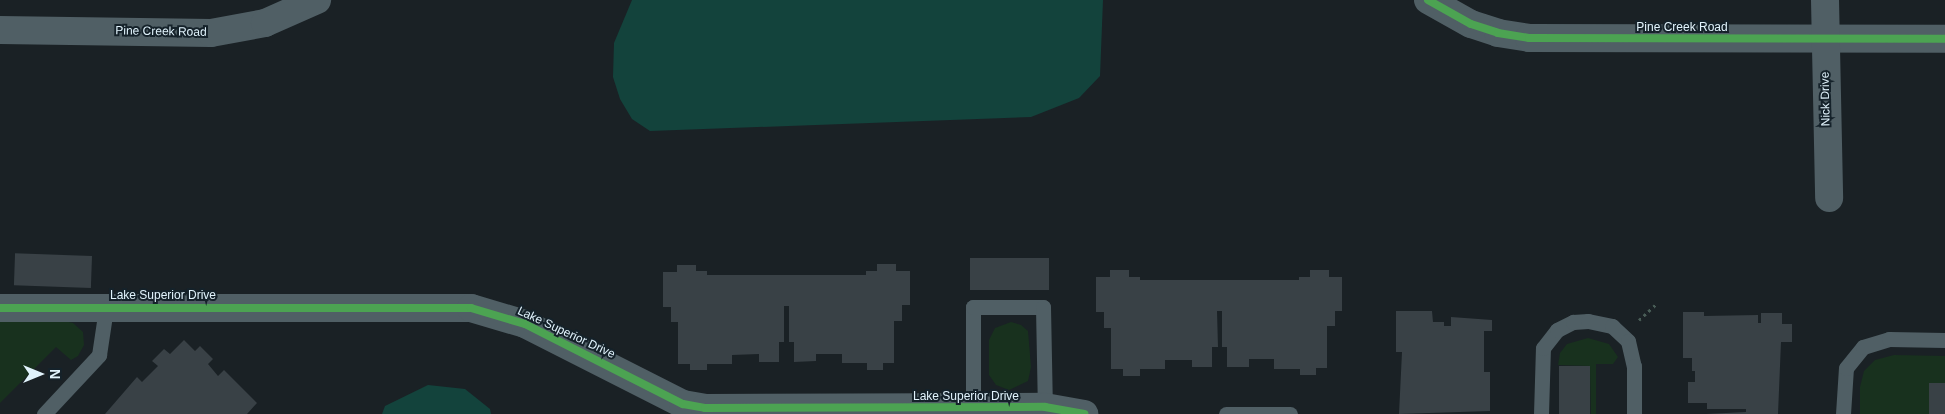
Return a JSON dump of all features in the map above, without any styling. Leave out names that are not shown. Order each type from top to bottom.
[{"type":"street","name":"Pine Creek Road","points":[[0,30],[211,33],[265,23],[317,0]]},
{"type":"street","name":"Pine Creek Road","points":[[1428,0],[1471,24],[1498,33],[1529,38],[1945,39]]},
{"type":"street","name":"Nick Drive","points":[[1825,0],[1828,198]]},
{"type":"street","name":"Lake Superior Drive","points":[[0,308],[471,308],[525,324],[683,409],[704,408],[785,412],[1045,407],[1084,414]]},
{"type":"lane","points":[[973,407],[973,307],[1043,307],[1045,407]]},
{"type":"lane","points":[[44,414],[99,355],[106,308]]},
{"type":"lane","points":[[1541,414],[1543,348],[1556,330],[1573,322],[1588,321],[1612,326],[1628,341],[1634,366],[1634,414]]},
{"type":"lane","points":[[1843,414],[1846,368],[1863,348],[1889,339],[1945,340]]},
{"type":"lane","points":[[1226,414],[1290,414]]},
{"type":"path","points":[[1638,320],[1656,304]]},
{"type":"shaded area","points":[[632,0],[1103,0],[1100,76],[1079,98],[1031,117],[650,131],[632,119],[620,99],[613,77],[614,43]]},
{"type":"shaded area","points":[[64,321],[73,323],[83,332],[84,345],[78,356],[71,360],[56,347],[0,403],[0,322]]},
{"type":"shaded area","points":[[1011,322],[1021,325],[1028,331],[1031,367],[1028,381],[1009,390],[996,385],[989,375],[989,340],[995,328]]},
{"type":"shaded area","points":[[1588,338],[1609,344],[1618,357],[1613,364],[1596,364],[1596,414],[1591,414],[1590,366],[1558,365],[1560,353],[1567,344]]},
{"type":"shaded area","points":[[1894,355],[1945,356],[1945,383],[1929,383],[1929,414],[1860,414],[1860,387],[1864,371],[1875,360]]},
{"type":"shaded area","points":[[428,385],[465,389],[490,409],[491,414],[382,414],[385,406]]},
{"type":"building","points":[[15,253],[92,256],[91,288],[14,285]]},
{"type":"building","points":[[970,258],[1049,258],[1049,290],[970,290]]},
{"type":"building","points":[[877,264],[896,264],[896,271],[910,271],[910,305],[902,305],[902,321],[894,321],[894,363],[883,363],[883,370],[867,370],[867,363],[842,363],[842,354],[816,354],[816,361],[794,362],[794,342],[789,342],[789,306],[784,306],[784,342],[779,342],[779,362],[759,362],[759,354],[732,355],[732,364],[707,364],[707,370],[690,370],[690,364],[678,364],[678,322],[671,322],[671,307],[663,307],[663,272],[677,272],[677,265],[696,265],[696,271],[707,271],[707,275],[866,275],[866,271],[877,271]]},
{"type":"building","points":[[1110,270],[1129,270],[1129,277],[1140,277],[1140,280],[1299,280],[1299,277],[1310,277],[1310,270],[1329,270],[1329,277],[1342,277],[1342,311],[1335,311],[1335,326],[1327,326],[1327,368],[1316,368],[1316,375],[1300,375],[1300,369],[1274,369],[1274,359],[1249,359],[1249,367],[1227,367],[1227,347],[1222,347],[1222,311],[1217,311],[1218,347],[1212,347],[1212,367],[1192,367],[1192,360],[1165,360],[1165,369],[1140,369],[1140,376],[1123,376],[1123,369],[1111,369],[1111,328],[1104,328],[1104,312],[1096,312],[1096,277],[1110,277]]},
{"type":"building","points":[[1396,311],[1432,311],[1433,322],[1444,322],[1444,326],[1451,326],[1451,317],[1492,320],[1492,331],[1484,331],[1484,372],[1490,372],[1490,411],[1399,414],[1402,352],[1396,352]]},
{"type":"building","points":[[1683,312],[1704,312],[1704,316],[1758,315],[1758,323],[1761,323],[1761,313],[1782,313],[1782,324],[1792,324],[1792,342],[1781,342],[1778,414],[1706,414],[1746,412],[1746,409],[1707,409],[1707,403],[1688,403],[1688,382],[1695,382],[1695,371],[1692,371],[1692,358],[1683,358]]},
{"type":"building","points":[[184,340],[195,351],[200,346],[213,359],[208,364],[218,376],[224,370],[257,403],[247,414],[105,414],[137,377],[142,382],[158,366],[152,361],[164,349],[170,354]]},
{"type":"building","points":[[1559,366],[1590,366],[1590,414],[1559,414]]},
{"type":"building","points":[[1929,383],[1945,383],[1945,414],[1929,414]]},
{"type":"cycle path","points":[[1428,0],[1471,24],[1498,33],[1529,38],[1945,39]]},
{"type":"cycle path","points":[[0,308],[471,308],[525,324],[683,404],[705,408],[1045,407],[1084,414]]}]
